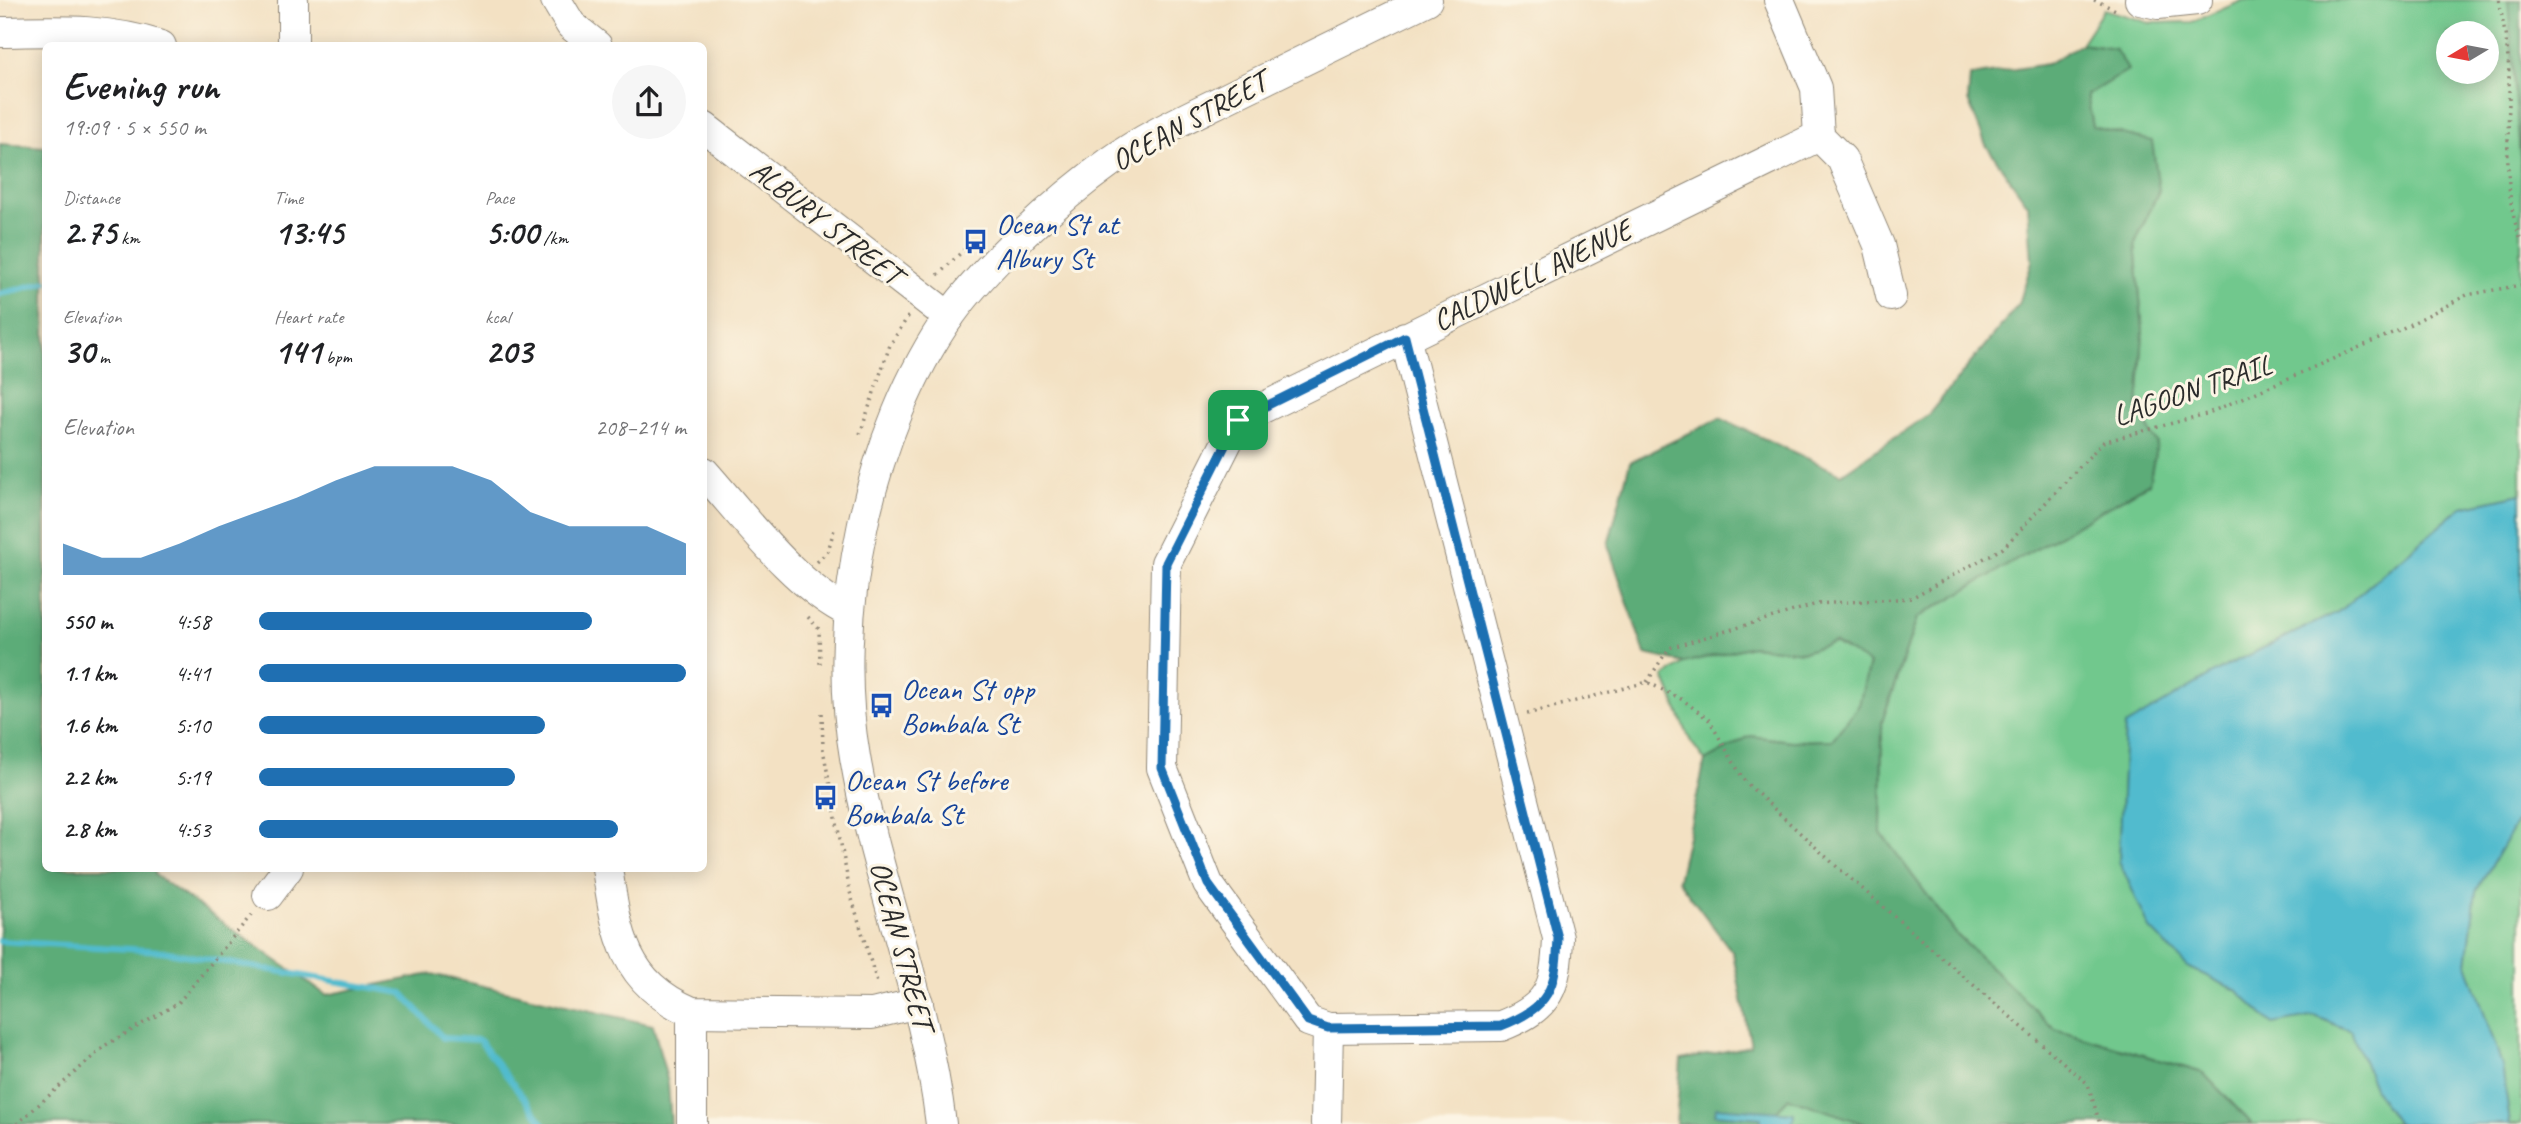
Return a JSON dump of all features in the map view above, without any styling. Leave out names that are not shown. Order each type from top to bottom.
[{"type":"street","points":[[293,0],[293,42]]},
{"type":"street","points":[[555,0],[571,25],[592,42]]},
{"type":"street","name":"OCEAN STREET","points":[[941,1124],[931,1052],[874,842],[854,753],[848,687],[849,612],[866,509],[883,454],[911,385],[949,317],[1011,248],[1109,162],[1153,135],[1427,0]]},
{"type":"street","points":[[1779,0],[1816,88],[1819,136],[1842,159],[1879,244],[1891,296]]},
{"type":"street","points":[[2140,0],[2158,4],[2197,0]]},
{"type":"street","points":[[0,32],[90,30],[125,34],[149,42]]},
{"type":"street","name":"ALBURY STREET","points":[[707,129],[949,317]]},
{"type":"street","name":"CALDWELL AVENUE","points":[[1328,1028],[1308,1021],[1208,884],[1162,768],[1166,563],[1238,420],[1819,136]]},
{"type":"street","points":[[1326,1124],[1328,1028],[1501,1026],[1526,1017],[1543,1000],[1556,976],[1558,938],[1405,337]]},
{"type":"street","points":[[707,475],[797,574],[827,602],[849,612]]},
{"type":"street","points":[[268,895],[285,872]]},
{"type":"street","points":[[608,872],[616,927],[628,959],[646,983],[660,995],[692,1012],[872,1014],[918,1003]]},
{"type":"street","points":[[692,1012],[692,1124]]},
{"type":"path","points":[[2499,0],[2506,37],[2509,79],[2510,188],[2521,240]]},
{"type":"path","name":"LAGOON TRAIL","points":[[1647,682],[1669,648],[1816,604],[1911,598],[2003,548],[2104,442],[2206,414],[2374,341],[2467,295],[2521,285]]},
{"type":"path","points":[[1503,720],[1647,682],[1683,700],[1709,720],[1745,782],[1836,866],[2088,1084],[2100,1124]]},
{"type":"path","points":[[18,1124],[106,1045],[178,1003],[268,895]]},
{"type":"green space","points":[[2244,0],[2508,0],[2510,5],[2521,170],[2521,494],[2462,507],[2338,612],[2228,665],[2125,727],[2119,861],[2188,967],[2238,991],[2273,1024],[2315,1016],[2351,1031],[2376,1092],[2397,1124],[2252,1124],[2203,1073],[2055,1029],[1957,935],[1881,833],[1882,722],[1917,618],[2149,483],[2157,444],[2138,409],[2143,331],[2135,243],[2159,190],[2121,133],[2093,128],[2087,95],[2115,49],[2081,44],[2104,9],[2150,23],[2192,22]]},
{"type":"green space","points":[[2508,0],[2521,0],[2521,170]]},
{"type":"green space","points":[[2081,44],[2115,49],[2128,70],[2087,95],[2093,127],[2152,141],[2159,190],[2135,243],[2143,331],[2138,409],[2157,444],[2149,483],[1917,618],[1882,722],[1881,833],[1957,935],[2055,1029],[2203,1073],[2252,1124],[1865,1124],[1789,1098],[1764,1124],[1676,1124],[1681,1060],[1751,1046],[1733,953],[1678,880],[1705,761],[1750,736],[1791,741],[1832,740],[1859,705],[1869,664],[1834,642],[1803,652],[1752,646],[1684,663],[1645,654],[1608,545],[1630,462],[1720,418],[1841,474],[1929,414],[2019,304],[2032,261],[2028,205],[1986,145],[1968,100],[1970,76],[2047,64]]},
{"type":"green space","points":[[0,144],[42,147],[42,872],[155,872],[155,875],[326,995],[431,974],[653,1025],[668,1083],[671,1124],[0,1124]]},
{"type":"green space","points":[[1834,642],[1869,663],[1859,705],[1832,740],[1791,741],[1750,736],[1705,761],[1690,740],[1664,677],[1684,663],[1752,646],[1803,652]]},
{"type":"green space","points":[[2521,814],[2521,1124],[2510,1124],[2502,1065],[2467,964],[2476,891]]},
{"type":"green space","points":[[1789,1098],[1858,1120],[1865,1124],[1764,1124]]},
{"type":"water","points":[[2521,494],[2521,814],[2476,891],[2467,964],[2502,1065],[2510,1124],[2397,1124],[2376,1092],[2351,1031],[2315,1016],[2273,1024],[2238,991],[2188,967],[2150,929],[2119,861],[2125,726],[2228,665],[2338,612],[2462,507]]},
{"type":"water","points":[[1716,1107],[1794,1113],[1793,1124],[1761,1124],[1761,1118],[1715,1114]]},
{"type":"waterway","points":[[0,294],[42,283]]},
{"type":"waterway","points":[[0,941],[162,951],[402,993],[443,1038],[479,1040],[544,1124]]},
{"type":"place","name":"Ocean St at Albury St","points":[[976,241]]},
{"type":"place","name":"Ocean St opp Bombala St","points":[[881,706]]},
{"type":"place","name":"Ocean St before Bombala St","points":[[825,797]]},
{"type":"route","points":[[1405,337],[1558,938],[1556,976],[1543,1000],[1526,1017],[1501,1026],[1328,1028],[1308,1021],[1208,884],[1162,768],[1166,563],[1238,420],[1405,337]]}]
